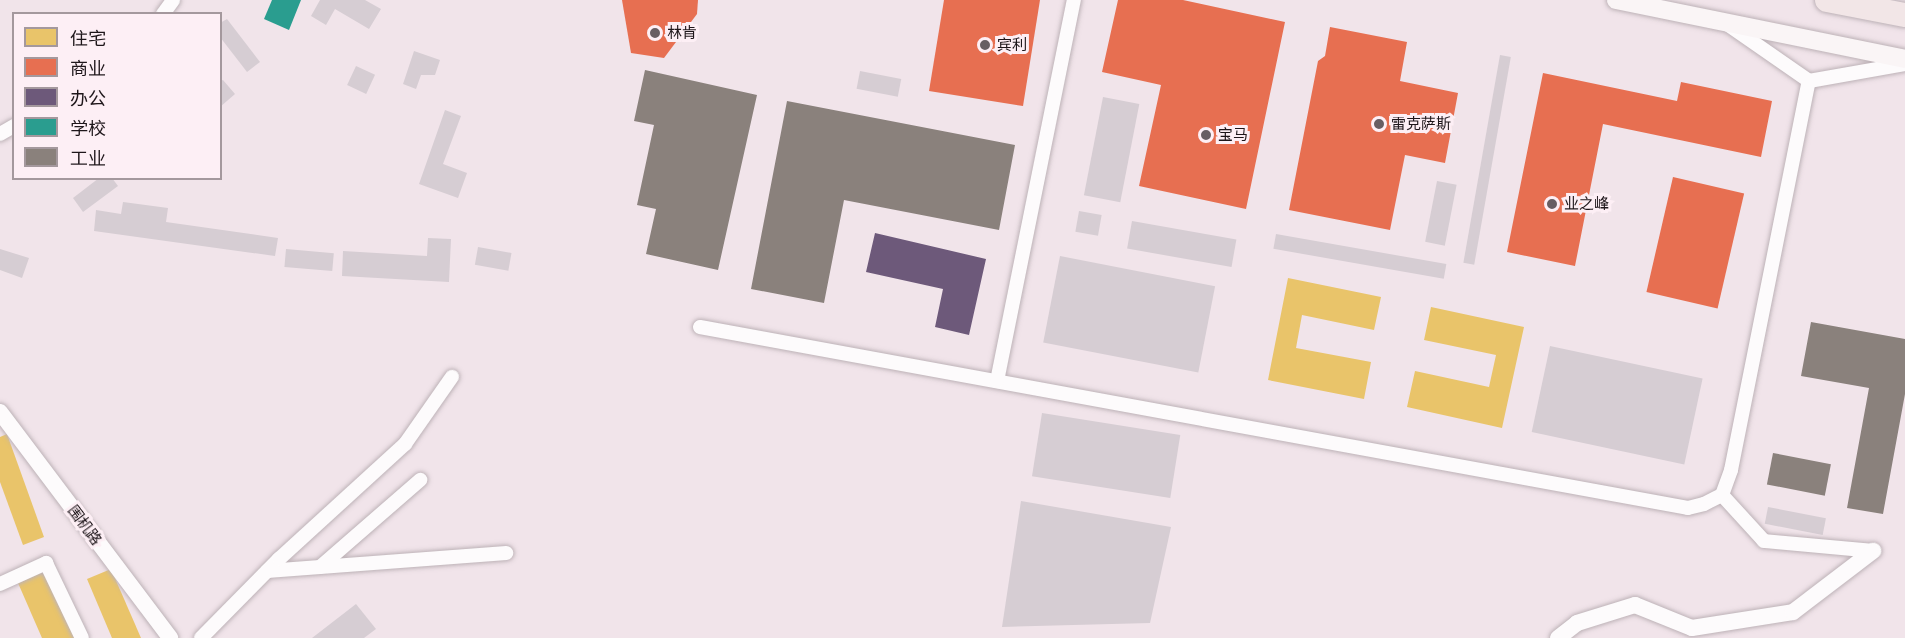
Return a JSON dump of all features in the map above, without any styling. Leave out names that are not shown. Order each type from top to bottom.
[{"type":"highway","points":[[1827,0],[1905,15]]},
{"type":"main road","points":[[1616,0],[1905,59]]},
{"type":"street","points":[[997,381],[1074,0]]},
{"type":"street","points":[[1722,21],[1809,81],[1905,64]]},
{"type":"street","points":[[700,327],[1688,508],[1704,504],[1722,495],[1731,470],[1809,81]]},
{"type":"street","points":[[201,638],[267,571],[405,444],[452,377]]},
{"type":"street","name":"围机路","points":[[0,412],[170,638]]},
{"type":"street","points":[[320,567],[420,480]]},
{"type":"street","points":[[1722,495],[1764,541],[1874,551]]},
{"type":"street","points":[[1558,638],[1577,623],[1635,605],[1692,628],[1793,612],[1874,551]]},
{"type":"street","points":[[267,571],[506,552]]},
{"type":"street","points":[[0,584],[46,563],[82,638]]},
{"type":"building: 住宅","points":[[1288,278],[1381,297],[1374,330],[1302,315],[1296,348],[1371,362],[1364,399],[1268,380]]},
{"type":"building: 住宅","points":[[1431,307],[1524,327],[1502,428],[1407,407],[1415,371],[1489,387],[1496,355],[1424,340]]},
{"type":"building: 住宅","points":[[7,434],[44,537],[23,545],[0,482],[0,437]]},
{"type":"building: 住宅","points":[[111,569],[141,638],[112,638],[87,579]]},
{"type":"building: 住宅","points":[[46,571],[75,638],[42,638],[18,583]]},
{"type":"building: 商业","name":"林肯","points":[[622,0],[698,0],[697,14],[664,58],[631,53]]},
{"type":"building: 商业","name":"宾利","points":[[944,0],[1040,0],[1023,106],[929,91]]},
{"type":"building: 商业","name":"宝马","points":[[1118,0],[1183,0],[1285,22],[1246,209],[1139,186],[1161,85],[1102,72]]},
{"type":"building: 商业","name":"雷克萨斯","points":[[1330,27],[1407,42],[1400,81],[1458,93],[1445,163],[1405,155],[1390,230],[1289,210],[1318,61],[1325,56]]},
{"type":"building: 商业","name":"业之峰","points":[[1543,73],[1677,101],[1681,82],[1772,101],[1761,157],[1603,124],[1575,266],[1507,252]]},
{"type":"building: 商业","points":[[1673,177],[1744,193],[1718,308],[1646,292]]},
{"type":"building: 办公","points":[[875,233],[986,259],[969,335],[935,327],[943,289],[866,272]]},
{"type":"building: 学校","points":[[272,0],[301,0],[289,30],[264,19]]},
{"type":"building: 工业","points":[[645,70],[757,95],[718,270],[646,254],[656,209],[637,205],[654,125],[634,121]]},
{"type":"building: 工业","points":[[787,101],[1015,145],[999,230],[844,200],[824,303],[751,289]]},
{"type":"building: 工业","points":[[1811,322],[1905,339],[1905,394],[1883,514],[1847,508],[1869,388],[1801,376]]},
{"type":"building: 工业","points":[[1773,453],[1831,464],[1825,496],[1767,484]]},
{"type":"building: 其他","points":[[320,0],[365,0],[381,9],[369,29],[335,9],[326,25],[311,16]]},
{"type":"building: 其他","points":[[227,19],[260,62],[247,72],[222,40],[222,22]]},
{"type":"building: 其他","points":[[414,51],[440,60],[435,75],[421,75],[416,89],[403,84]]},
{"type":"building: 其他","points":[[1500,55],[1511,57],[1474,265],[1463,263]]},
{"type":"building: 其他","points":[[356,66],[375,75],[366,94],[347,85]]},
{"type":"building: 其他","points":[[860,71],[901,79],[898,97],[857,89]]},
{"type":"building: 其他","points":[[222,80],[235,94],[222,105]]},
{"type":"building: 其他","points":[[1103,97],[1139,104],[1120,202],[1084,195]]},
{"type":"building: 其他","points":[[445,110],[461,116],[443,164],[467,173],[458,198],[419,184]]},
{"type":"building: 其他","points":[[96,180],[114,180],[118,186],[83,212],[73,198]]},
{"type":"building: 其他","points":[[1437,181],[1457,185],[1445,246],[1425,242]]},
{"type":"building: 其他","points":[[123,202],[168,208],[166,222],[278,238],[275,256],[94,231],[96,210],[121,214]]},
{"type":"building: 其他","points":[[1079,211],[1102,215],[1098,236],[1075,232]]},
{"type":"building: 其他","points":[[1132,221],[1236,239],[1232,267],[1127,249]]},
{"type":"building: 其他","points":[[1276,234],[1446,264],[1444,279],[1273,249]]},
{"type":"building: 其他","points":[[428,238],[451,239],[449,282],[342,276],[343,251],[427,256]]},
{"type":"building: 其他","points":[[478,247],[511,253],[508,271],[475,265]]},
{"type":"building: 其他","points":[[0,249],[29,258],[22,278],[0,270]]},
{"type":"building: 其他","points":[[286,249],[334,253],[332,271],[284,267]]},
{"type":"building: 其他","points":[[1060,256],[1215,286],[1198,373],[1043,342]]},
{"type":"building: 其他","points":[[1550,346],[1703,378],[1684,465],[1532,432]]},
{"type":"building: 其他","points":[[1042,413],[1180,435],[1170,498],[1032,476]]},
{"type":"building: 其他","points":[[1021,501],[1171,527],[1150,623],[1002,627]]},
{"type":"building: 其他","points":[[1768,507],[1826,518],[1823,535],[1765,524]]},
{"type":"building: 其他","points":[[356,604],[376,629],[364,638],[312,638]]},
{"type":"place","name":"林肯","points":[[655,33]]},
{"type":"place","name":"宾利","points":[[985,45]]},
{"type":"place","name":"雷克萨斯","points":[[1379,124]]},
{"type":"place","name":"宝马","points":[[1206,135]]},
{"type":"place","name":"业之峰","points":[[1552,204]]}]
